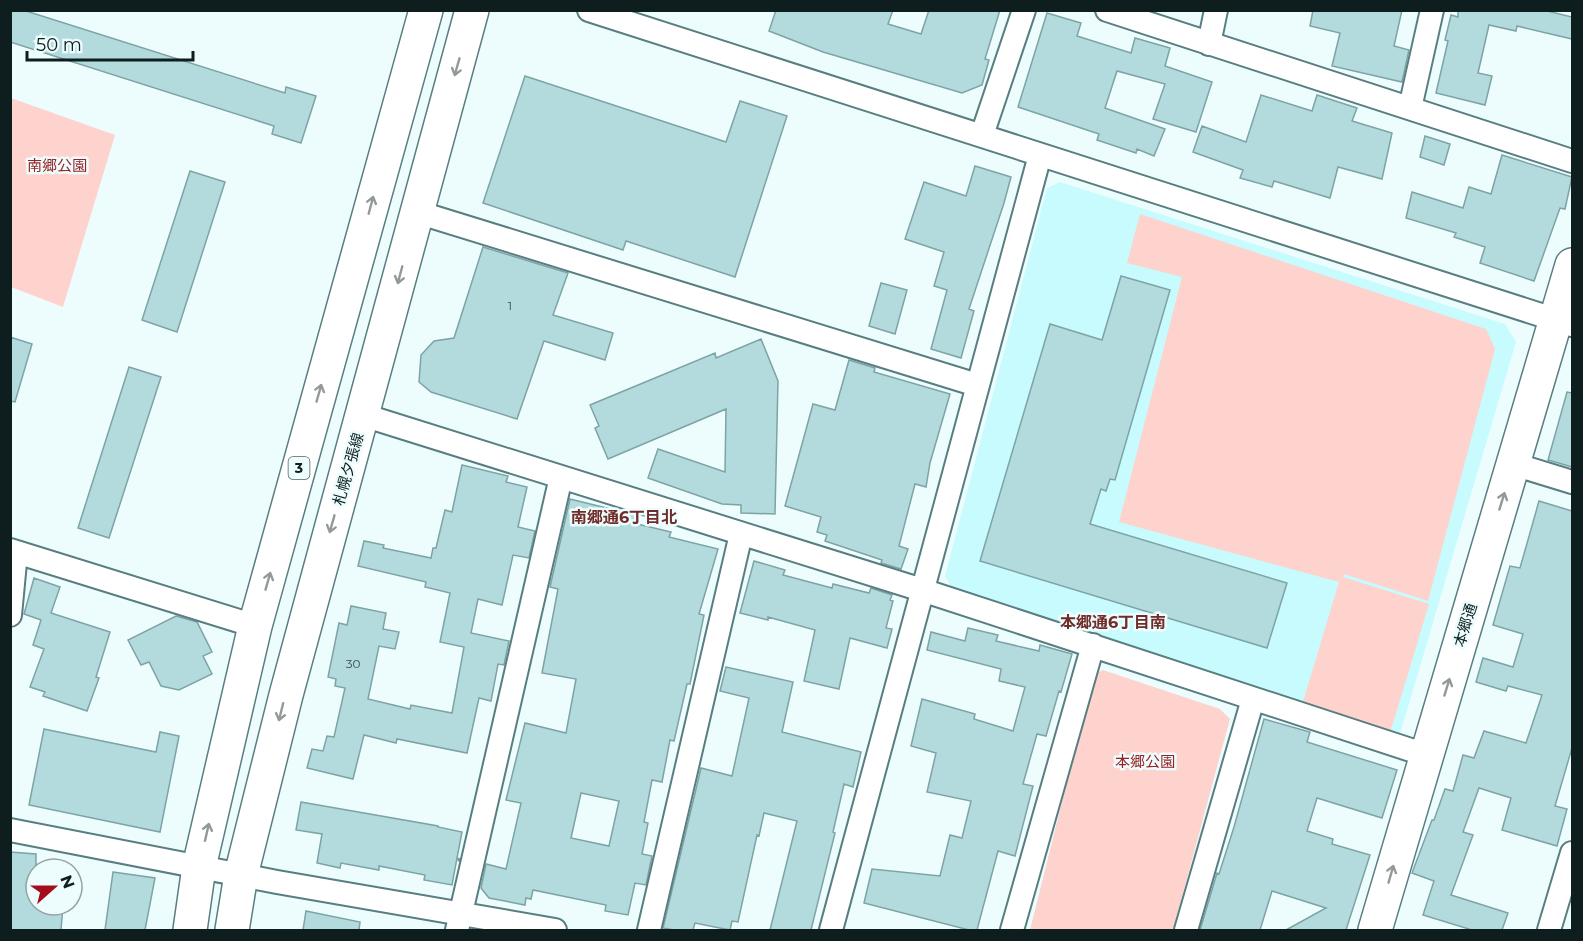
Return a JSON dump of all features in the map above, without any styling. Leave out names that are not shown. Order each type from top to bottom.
[{"type":"main road","name":"3","points":[[190,930],[200,867],[255,626],[426,10]]},
{"type":"main road","name":"札幌夕張線","points":[[232,930],[241,875],[286,695],[472,10]]},
{"type":"main road","name":"本郷通","points":[[1375,930],[1514,464],[1564,322],[1572,265]]},
{"type":"street","points":[[589,10],[1564,322]]},
{"type":"street","points":[[982,135],[1024,10]]},
{"type":"street","points":[[1107,10],[1572,161]]},
{"type":"street","points":[[1209,44],[1216,10]]},
{"type":"street","points":[[1410,108],[1432,10]]},
{"type":"street","points":[[831,930],[1040,155]]},
{"type":"street","points":[[417,212],[977,385]]},
{"type":"street","points":[[363,415],[922,590],[1426,754]]},
{"type":"street","points":[[1514,464],[1572,482]]},
{"type":"street","points":[[459,922],[561,477]]},
{"type":"street","points":[[649,930],[741,534]]},
{"type":"street","points":[[10,615],[13,551],[255,626]]},
{"type":"street","points":[[1012,930],[1093,645]]},
{"type":"street","points":[[1186,930],[1253,699]]},
{"type":"street","points":[[10,830],[241,875],[459,922],[555,930]]},
{"type":"street","points":[[1549,930],[1572,853]]},
{"type":"shaded area","points":[[1060,182],[1505,324],[1516,342],[1400,734],[953,590],[945,576],[1047,188]]},
{"type":"green space","name":"南郷公園","points":[[11,98],[115,135],[63,307],[11,287]]},
{"type":"green space","points":[[1140,214],[1486,329],[1495,349],[1428,601],[1344,574],[1343,577],[1429,604],[1390,733],[1302,705],[1339,582],[1119,522],[1182,277],[1127,263]]},
{"type":"green space","name":"本郷公園","points":[[1103,670],[1220,709],[1230,719],[1173,930],[1030,930],[1094,674]]},
{"type":"building","points":[[10,10],[23,10],[285,93],[286,87],[316,96],[301,143],[272,134],[274,126],[10,42]]},
{"type":"building","points":[[776,10],[893,10],[888,24],[921,34],[929,10],[1000,10],[985,59],[989,60],[982,85],[962,93],[823,52],[769,31]]},
{"type":"building","points":[[1313,10],[1402,10],[1394,46],[1409,50],[1402,82],[1332,66],[1340,33],[1310,26]]},
{"type":"building","points":[[1458,10],[1543,10],[1572,17],[1572,39],[1517,26],[1516,31],[1489,25],[1478,73],[1492,76],[1485,105],[1436,93],[1448,41],[1445,40],[1451,15],[1458,17]]},
{"type":"building","points":[[1047,13],[1081,23],[1077,36],[1131,53],[1135,38],[1170,48],[1165,66],[1212,82],[1196,132],[1153,119],[1165,84],[1117,71],[1105,108],[1165,129],[1154,156],[1137,149],[1136,153],[1097,140],[1099,134],[1018,107]]},
{"type":"building","points":[[525,76],[726,142],[740,101],[787,116],[735,277],[626,241],[623,250],[483,203]]},
{"type":"building","points":[[1261,95],[1312,111],[1317,95],[1357,108],[1352,121],[1392,133],[1382,179],[1338,167],[1330,198],[1274,181],[1272,187],[1240,178],[1243,170],[1193,152],[1202,126],[1246,142]]},
{"type":"building","points":[[1425,136],[1450,144],[1444,165],[1420,157]]},
{"type":"building","points":[[1502,155],[1572,177],[1565,209],[1560,208],[1534,281],[1480,263],[1485,247],[1454,237],[1456,233],[1406,218],[1412,192],[1463,208],[1469,187],[1491,194]]},
{"type":"building","points":[[975,166],[1011,177],[969,309],[974,311],[961,358],[931,349],[947,290],[934,286],[944,252],[905,239],[924,182],[966,196]]},
{"type":"building","points":[[190,171],[225,182],[177,332],[142,320]]},
{"type":"building","points":[[483,247],[568,273],[553,315],[613,333],[605,360],[544,341],[517,419],[431,392],[419,382],[421,355],[434,341],[454,338]]},
{"type":"building","points":[[1121,276],[1170,290],[1115,480],[1110,479],[1106,491],[1101,489],[1090,524],[1287,583],[1267,648],[980,561],[1050,324],[1102,340]]},
{"type":"building","points":[[881,283],[907,290],[895,334],[869,326]]},
{"type":"building","points":[[10,337],[32,344],[15,402],[10,401]]},
{"type":"building","points":[[761,339],[778,381],[775,514],[741,513],[741,505],[722,504],[648,478],[658,449],[725,472],[726,409],[608,459],[595,428],[599,426],[590,405],[715,353],[716,358]]},
{"type":"building","points":[[849,360],[875,368],[874,372],[950,394],[930,463],[926,487],[915,484],[899,546],[908,549],[901,569],[881,563],[882,560],[825,541],[827,535],[817,532],[821,517],[785,506],[813,404],[835,410]]},
{"type":"building","points":[[129,367],[161,377],[109,538],[78,528]]},
{"type":"building","points":[[1567,392],[1572,393],[1572,467],[1548,460]]},
{"type":"building","points":[[462,465],[508,476],[506,482],[527,487],[518,527],[535,531],[529,558],[513,555],[502,605],[478,599],[471,633],[509,641],[504,665],[498,664],[491,701],[479,698],[467,753],[397,739],[396,743],[364,735],[353,779],[307,768],[312,749],[323,751],[327,736],[334,737],[345,688],[335,686],[336,679],[328,677],[339,623],[347,625],[351,606],[386,613],[383,629],[399,632],[395,649],[379,646],[368,699],[410,709],[411,705],[452,713],[464,647],[440,642],[450,593],[425,587],[426,582],[358,566],[364,541],[384,545],[383,548],[431,558],[433,548],[436,548],[445,510],[452,512]]},
{"type":"building","points":[[570,499],[635,515],[633,523],[671,532],[669,537],[718,549],[699,614],[704,615],[690,684],[687,684],[674,741],[670,740],[662,782],[652,780],[644,822],[648,823],[642,854],[652,856],[646,885],[635,883],[628,915],[605,911],[606,905],[533,890],[531,899],[526,898],[525,905],[489,898],[481,888],[486,864],[506,869],[521,803],[506,800],[525,723],[566,733],[576,679],[542,673],[558,589],[550,587]],"holes":[[[581,793],[619,801],[609,846],[571,838]]]},
{"type":"building","points":[[1539,501],[1572,511],[1572,748],[1555,806],[1567,809],[1557,846],[1502,830],[1511,798],[1479,788],[1463,832],[1473,835],[1451,895],[1508,913],[1502,930],[1472,930],[1423,915],[1434,881],[1412,873],[1445,789],[1453,791],[1463,755],[1474,758],[1484,731],[1526,743],[1542,695],[1508,686],[1506,691],[1476,682],[1483,658],[1513,667],[1523,634],[1493,625],[1510,566],[1520,568]]},
{"type":"building","points":[[754,561],[785,570],[783,575],[832,588],[833,584],[869,593],[871,588],[892,595],[890,600],[893,601],[886,628],[892,629],[887,648],[850,638],[839,689],[804,681],[815,630],[768,617],[768,620],[740,613]]},
{"type":"building","points":[[34,578],[60,587],[51,613],[110,632],[96,677],[99,678],[87,711],[43,696],[45,692],[30,687],[44,649],[33,645],[41,620],[24,614]]},
{"type":"building","points":[[176,616],[197,622],[212,652],[203,656],[212,674],[179,690],[161,686],[149,662],[141,665],[128,640]]},
{"type":"building","points":[[968,628],[998,635],[996,641],[1039,651],[1040,645],[1072,654],[1046,736],[1037,734],[1023,784],[1033,786],[1015,856],[998,851],[977,930],[969,930],[864,903],[872,869],[940,876],[950,835],[962,838],[971,801],[927,792],[936,753],[911,746],[922,699],[975,714],[974,719],[1013,731],[1025,687],[999,681],[1001,669],[927,650],[931,632],[965,641]]},
{"type":"building","points":[[726,667],[793,682],[782,732],[861,752],[853,787],[844,784],[833,832],[835,833],[811,930],[770,930],[797,821],[764,813],[738,922],[732,921],[730,930],[695,923],[693,930],[663,928],[701,768],[732,776],[749,698],[720,691]]},
{"type":"building","points":[[1264,719],[1310,732],[1307,742],[1397,770],[1382,818],[1317,798],[1307,831],[1333,839],[1332,844],[1370,855],[1346,930],[1286,930],[1326,908],[1272,891],[1260,930],[1200,930],[1234,827]]},
{"type":"building","points":[[44,729],[156,752],[160,732],[179,736],[160,832],[29,805]]},
{"type":"building","points":[[301,802],[462,832],[452,885],[424,880],[425,875],[379,866],[379,870],[341,863],[340,868],[317,863],[322,834],[296,830]]},
{"type":"building","points":[[10,852],[36,854],[36,857],[24,857],[24,917],[62,917],[61,930],[10,930]]},
{"type":"building","points":[[113,872],[155,878],[145,930],[105,930]]},
{"type":"building","points":[[306,911],[360,922],[359,930],[303,930]]},
{"type":"district","name":"南郷通6丁目北","points":[[624,517]]},
{"type":"district","name":"本郷通6丁目南","points":[[1113,622]]}]
